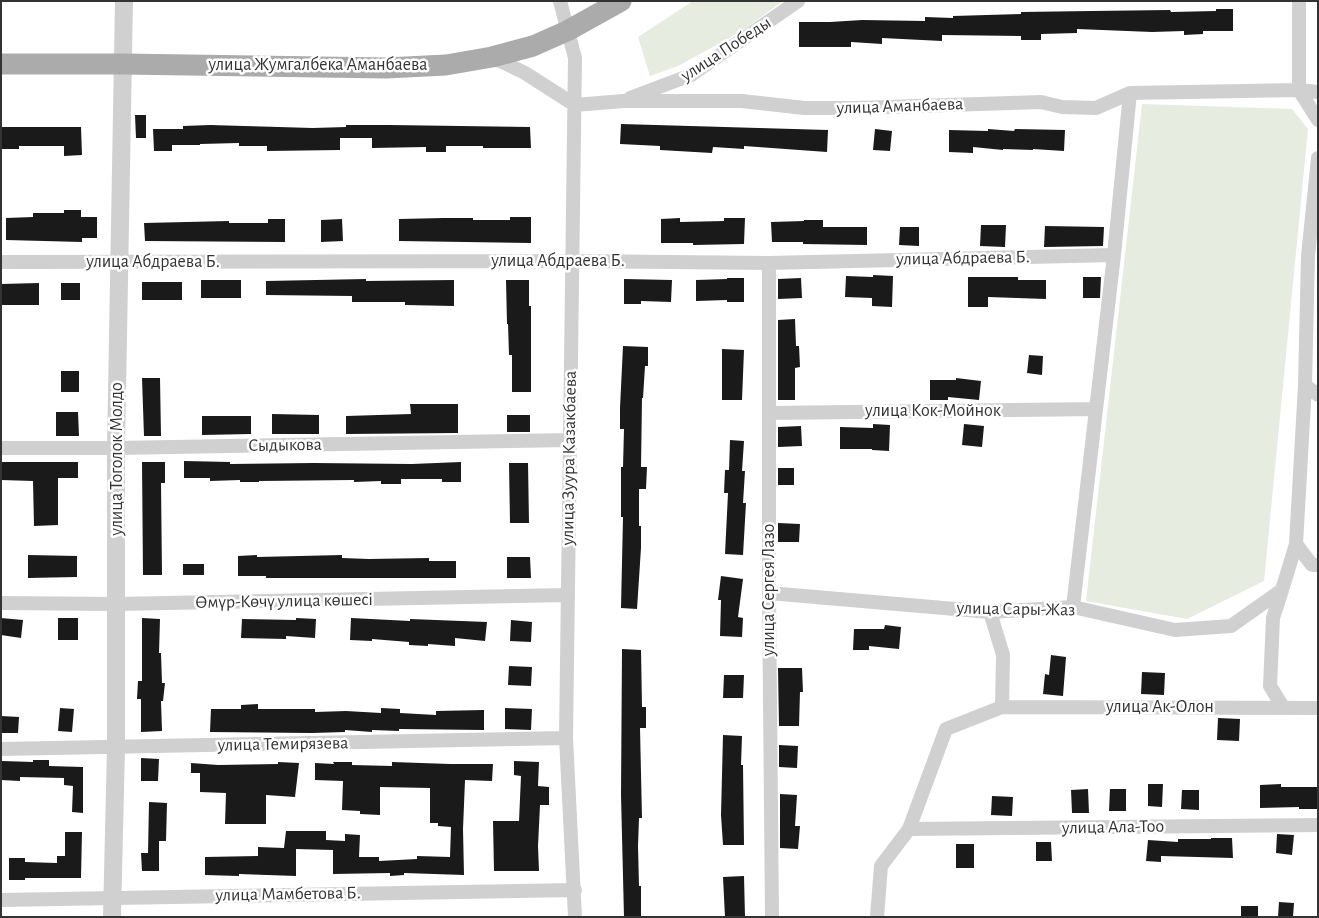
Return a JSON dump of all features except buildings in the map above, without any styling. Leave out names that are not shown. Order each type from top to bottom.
[{"type":"main road","name":"улица Жумгалбека Аманбаева","points":[[1,64],[386,68],[446,65],[492,57],[533,46],[566,32],[621,1]]},
{"type":"street","name":"улица Тоголок Молдо","points":[[112,917],[116,747],[116,448],[124,1]]},
{"type":"street","name":"улица Зуура Казакбаева","points":[[560,1],[566,32],[575,58],[566,738],[576,917]]},
{"type":"street","name":"улица Победы","points":[[623,101],[691,75],[798,1]]},
{"type":"street","points":[[1299,1],[1299,90],[1318,120]]},
{"type":"street","points":[[492,57],[525,73],[575,105]]},
{"type":"street","name":"улица Аманбаева","points":[[575,105],[623,101],[742,102],[804,108],[856,108],[1041,102],[1062,107],[1096,108],[1130,93],[1299,90],[1318,92]]},
{"type":"street","points":[[1073,607],[1114,255],[1130,93]]},
{"type":"street","points":[[1283,707],[1270,686],[1273,618],[1296,544],[1318,158]]},
{"type":"street","name":"улица Абдраева Б.","points":[[1,262],[571,261],[769,263],[1114,255]]},
{"type":"street","name":"улица Сергея Лазо","points":[[769,263],[769,593],[772,917]]},
{"type":"street","points":[[1305,385],[1318,395]]},
{"type":"street","name":"улица Кок-Мойнок","points":[[769,412],[1096,409]]},
{"type":"street","name":"Сыдыкова","points":[[1,448],[116,448],[569,440]]},
{"type":"street","points":[[1296,544],[1312,564],[1318,566]]},
{"type":"street","name":"улица Сары-Жаз","points":[[769,593],[990,612],[1073,607],[1175,630],[1232,626],[1282,590]]},
{"type":"street","name":"Өмүр-Көчү улица көшесі","points":[[1,603],[116,604],[567,595]]},
{"type":"street","points":[[877,917],[881,866],[909,829],[946,729],[1002,707],[1003,655],[990,612]]},
{"type":"street","name":"улица Ак-Олон","points":[[1002,707],[1318,708]]},
{"type":"street","name":"улица Темирязева","points":[[1,749],[566,738]]},
{"type":"street","name":"улица Ала-Тоо","points":[[909,829],[1318,824]]},
{"type":"street","name":"улица Мамбетова Б.","points":[[1,900],[575,890]]},
{"type":"shaded area","points":[[693,1],[783,1],[742,31],[678,66],[650,76],[638,37]]},
{"type":"shaded area","points":[[1142,104],[1292,109],[1308,129],[1264,581],[1187,619],[1086,601]]}]
